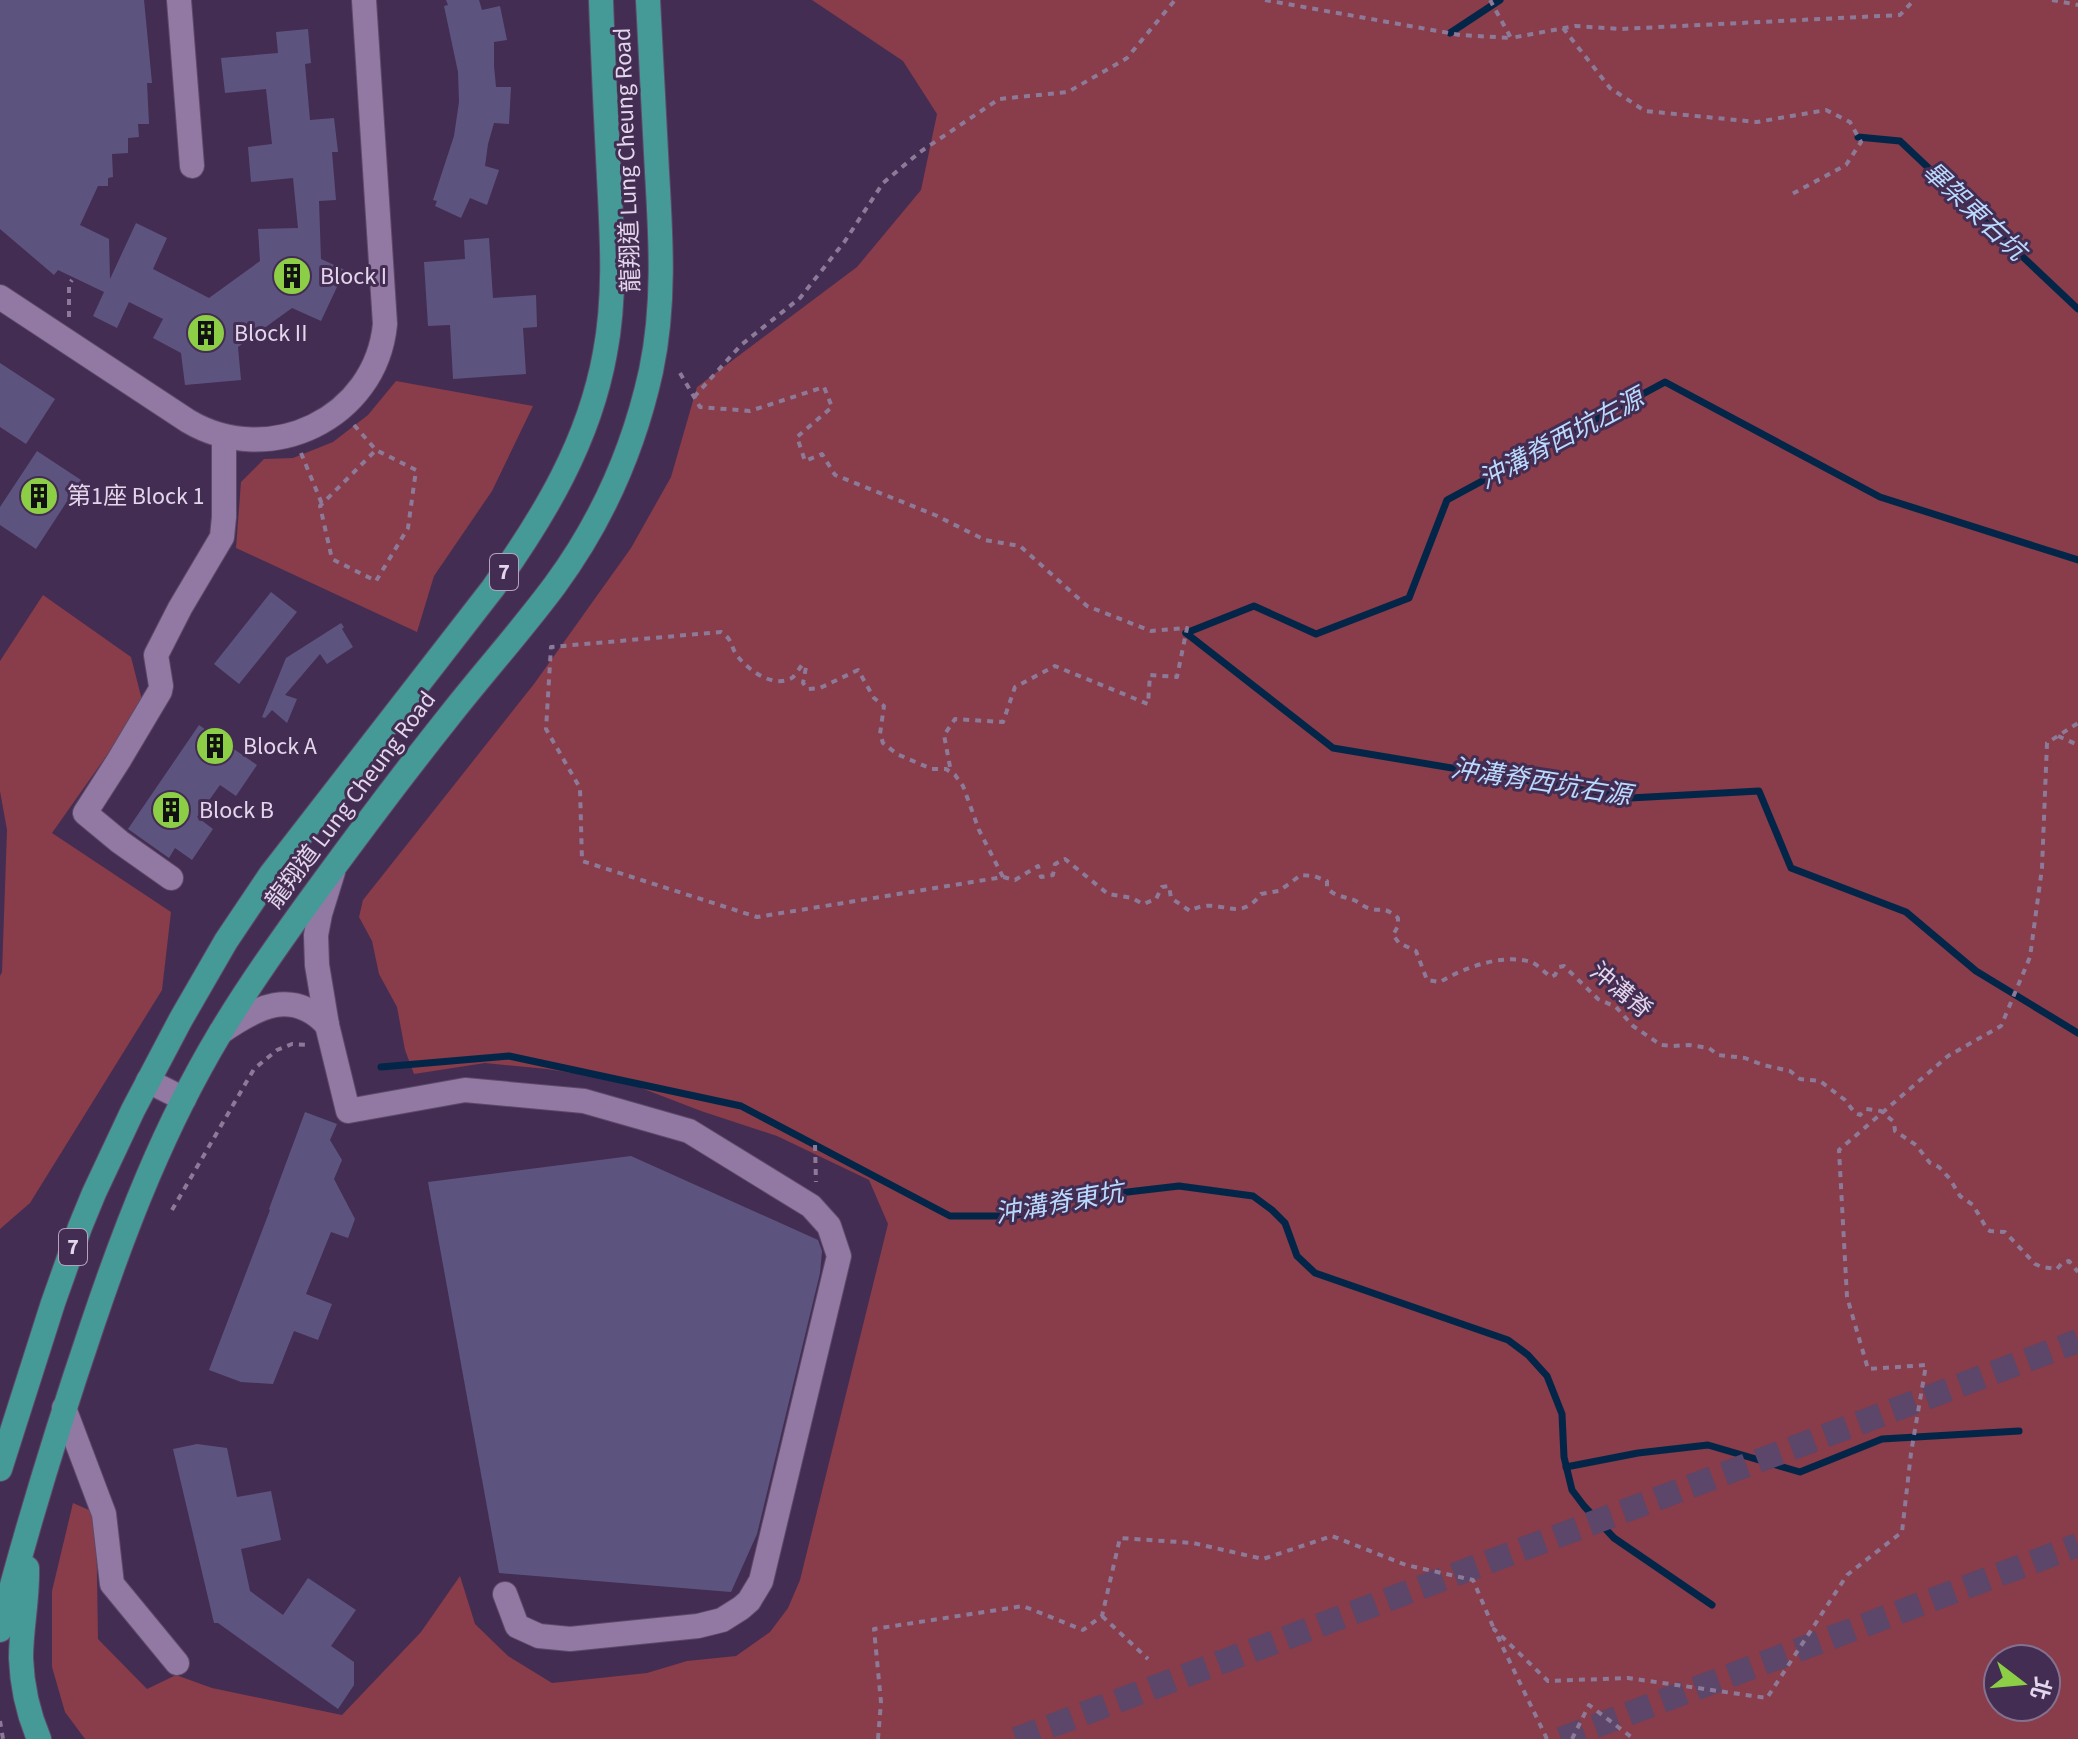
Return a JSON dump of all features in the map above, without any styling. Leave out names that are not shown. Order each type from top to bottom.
[{"type":"highway","name":"龍翔道 Lung Cheung Road","points":[[0,1469],[75,1240],[94,1193],[148,1081],[206,974],[302,833],[493,588],[543,514],[575,453],[597,388],[611,298],[612,231],[601,0]]},
{"type":"highway","name":"龍翔道 Lung Cheung Road","points":[[0,1630],[64,1408],[110,1272],[138,1197],[184,1099],[264,963],[448,717],[556,584],[589,534],[618,478],[638,421],[659,319],[661,245],[648,0]]},
{"type":"highway","points":[[25,1537],[27,1583],[22,1669],[24,1691],[39,1739]]},
{"type":"street","points":[[179,0],[192,166]]},
{"type":"street","points":[[0,297],[188,421],[224,437],[280,438],[311,428],[352,398],[362,387],[384,339],[385,304],[364,0]]},
{"type":"street","points":[[171,878],[85,813],[160,691],[156,655],[222,537],[224,437]]},
{"type":"street","points":[[337,863],[325,894],[316,935],[317,965],[327,1025],[348,1111],[465,1090],[584,1101],[689,1131],[811,1206],[829,1226],[839,1256],[761,1581],[749,1601],[731,1615],[710,1624],[570,1639],[539,1636],[517,1626],[505,1594]]},
{"type":"street","points":[[221,1032],[250,1013],[274,1005],[294,1004],[308,1009],[327,1025]]},
{"type":"street","points":[[148,1081],[184,1099]]},
{"type":"street","points":[[64,1408],[104,1514],[112,1584],[177,1663]]},
{"type":"path","points":[[694,397],[741,345],[800,298],[845,241],[883,183],[920,152],[999,99],[1068,92],[1127,58],[1175,0]]},
{"type":"path","points":[[1265,0],[1460,35],[1511,38],[1575,26],[1620,29],[1900,15],[1914,0]]},
{"type":"path","points":[[1490,0],[1511,38]]},
{"type":"path","points":[[2052,0],[2078,5]]},
{"type":"path","points":[[1563,28],[1610,88],[1645,111],[1757,122],[1826,110],[1850,122],[1861,142],[1846,165],[1792,194]]},
{"type":"path","points":[[69,321],[69,284],[72,280]]},
{"type":"path","points":[[680,373],[700,407],[750,411],[824,387],[832,407],[797,437],[805,461],[822,454],[835,475],[935,515],[985,540],[1020,546],[1087,606],[1151,631],[1187,628],[1177,677],[1150,675],[1148,704],[1055,666],[1015,687],[1003,722],[955,719],[944,735],[951,772],[963,786],[979,830],[1003,877],[757,917],[582,861],[580,788],[546,729],[551,647],[721,632],[730,638],[735,654],[743,663],[770,680],[787,681],[794,678],[805,665],[803,683],[808,689],[820,688],[858,670],[874,698],[884,706],[880,730],[883,743],[906,758],[932,769],[951,772]]},
{"type":"path","points":[[352,424],[376,450],[416,470],[408,528],[376,581],[332,559],[320,506],[376,450]]},
{"type":"path","points":[[301,455],[322,504]]},
{"type":"path","points":[[1494,1629],[1548,1681],[1628,1678],[1767,1698],[1847,1575],[1902,1532],[1926,1365],[1868,1369],[1847,1297],[1839,1150],[1948,1056],[2001,1026],[2030,957],[2042,868],[2047,743],[2078,723]]},
{"type":"path","points":[[2058,736],[2078,745]]},
{"type":"path","name":"沖溝脊","points":[[1003,877],[1015,880],[1038,866],[1041,877],[1053,875],[1055,864],[1065,859],[1108,894],[1132,898],[1143,904],[1156,899],[1162,887],[1169,886],[1171,897],[1190,911],[1201,905],[1241,909],[1256,902],[1261,894],[1279,891],[1301,875],[1314,876],[1327,880],[1327,888],[1334,894],[1352,899],[1367,908],[1387,910],[1398,918],[1393,935],[1399,943],[1416,951],[1427,980],[1440,982],[1478,965],[1503,960],[1533,962],[1551,977],[1559,967],[1564,966],[1598,999],[1616,1007],[1633,1026],[1663,1046],[1709,1048],[1723,1056],[1745,1058],[1790,1071],[1800,1079],[1827,1085],[1855,1113],[1860,1115],[1866,1109],[1881,1111],[1894,1122],[1895,1131],[1916,1145],[1930,1163],[1939,1167],[1950,1179],[1960,1196],[1973,1205],[1987,1229],[2005,1232],[2038,1265],[2057,1269],[2069,1261],[2078,1272]]},
{"type":"path","points":[[172,1210],[254,1069],[277,1050],[292,1044],[313,1046]]},
{"type":"path","points":[[815,1145],[816,1179]]},
{"type":"path","points":[[878,1739],[881,1702],[874,1629],[1023,1606],[1083,1630],[1102,1616],[1120,1538],[1193,1543],[1263,1559],[1332,1536],[1406,1565],[1473,1580],[1547,1739]]},
{"type":"path","points":[[1102,1616],[1148,1659]]},
{"type":"path","points":[[1572,1739],[1589,1705],[1634,1739]]},
{"type":"path","points":[[0,1721],[3,1739]]},
{"type":"shaded area","points":[[812,0],[2078,0],[2078,1739],[85,1739],[65,1712],[52,1667],[52,1591],[73,1503],[96,1513],[98,1639],[147,1689],[176,1675],[212,1688],[342,1715],[421,1632],[460,1576],[475,1624],[508,1656],[552,1683],[647,1673],[687,1661],[736,1656],[770,1632],[788,1608],[800,1580],[888,1224],[869,1180],[777,1136],[623,1081],[485,1063],[414,1074],[405,1050],[397,1007],[379,974],[372,941],[359,917],[363,900],[534,684],[631,548],[671,477],[697,387],[857,267],[921,190],[937,114],[903,61]]},
{"type":"shaded area","points":[[396,381],[533,406],[492,491],[434,576],[417,632],[236,548],[241,482],[264,459],[293,458],[333,442],[368,415]]},
{"type":"shaded area","points":[[43,595],[131,657],[143,704],[52,833],[171,912],[162,990],[30,1203],[0,1229],[0,976],[7,830],[0,791],[0,661]]},
{"type":"building","points":[[0,0],[144,0],[152,83],[147,83],[149,124],[138,124],[139,137],[128,138],[128,153],[112,154],[113,177],[108,178],[108,186],[98,186],[80,225],[109,239],[110,279],[136,223],[167,238],[153,269],[209,298],[260,261],[258,229],[298,228],[293,178],[251,182],[248,147],[272,144],[266,89],[225,93],[221,58],[278,53],[276,32],[308,29],[311,63],[305,64],[310,120],[334,118],[338,152],[332,152],[336,200],[319,201],[321,259],[345,270],[321,321],[292,308],[238,347],[241,380],[185,385],[181,353],[153,338],[163,319],[129,302],[117,328],[93,316],[104,292],[58,270],[54,275],[0,229]]},
{"type":"building","points":[[446,0],[479,0],[482,10],[500,6],[507,40],[494,42],[496,87],[511,87],[509,124],[494,123],[488,144],[485,166],[499,170],[487,205],[470,198],[461,218],[435,206],[437,201],[433,200],[454,136],[459,102],[458,72],[444,6],[448,5]]},
{"type":"building","points":[[489,238],[493,298],[536,295],[537,327],[523,328],[526,374],[453,379],[450,325],[428,326],[424,262],[465,259],[464,240]]},
{"type":"building","points":[[0,363],[55,399],[26,444],[0,427]]},
{"type":"building","name":"第1座 Block 1","points":[[37,451],[81,480],[36,549],[0,525],[0,507]]},
{"type":"building","points":[[271,592],[297,612],[239,684],[214,664]]},
{"type":"building","points":[[341,623],[353,647],[327,664],[320,654],[285,695],[297,699],[287,723],[272,710],[265,718],[262,717],[286,658]]},
{"type":"building","points":[[199,725],[257,765],[236,796],[220,785],[197,817],[213,829],[192,860],[175,848],[169,858],[128,829]]},
{"type":"building","points":[[305,1112],[337,1124],[330,1140],[342,1160],[334,1179],[355,1219],[348,1238],[331,1232],[306,1294],[332,1304],[318,1340],[294,1331],[273,1384],[241,1382],[209,1370]]},
{"type":"building","points":[[631,1156],[818,1240],[822,1251],[820,1273],[757,1534],[731,1592],[499,1573],[428,1182]]},
{"type":"building","points":[[197,1444],[227,1448],[237,1497],[271,1491],[281,1540],[241,1549],[250,1591],[283,1615],[308,1578],[356,1610],[331,1646],[354,1662],[354,1685],[338,1709],[214,1623],[173,1449]]},
{"type":"waterway","points":[[1450,33],[1500,0]]},
{"type":"waterway","name":"畢架東右坑","points":[[1858,137],[1900,141],[2078,309]]},
{"type":"waterway","name":"沖溝脊西坑左源","points":[[1186,633],[1254,606],[1316,634],[1409,598],[1447,500],[1665,382],[1880,497],[2078,560]]},
{"type":"waterway","name":"沖溝脊西坑右源","points":[[1186,633],[1333,748],[1630,798],[1759,791],[1791,868],[1906,912],[1976,971],[2078,1033]]},
{"type":"waterway","name":"沖溝脊東坑","points":[[381,1067],[509,1056],[741,1106],[950,1216],[1014,1216],[1077,1196],[1179,1186],[1253,1196],[1285,1223],[1297,1256],[1315,1273],[1508,1340],[1528,1355],[1547,1376],[1562,1414],[1564,1457],[1572,1490],[1614,1538],[1712,1605]]},
{"type":"waterway","points":[[1566,1467],[1638,1453],[1708,1445],[1800,1472],[1882,1439],[2019,1431]]},
{"type":"tunnel","points":[[1016,1739],[2078,1341]]},
{"type":"tunnel","points":[[1561,1739],[2078,1545]]},
{"type":"place","name":"Block I","points":[[292,276]]},
{"type":"place","name":"Block II","points":[[206,333]]},
{"type":"place","name":"第1座 Block 1","points":[[39,496]]},
{"type":"place","name":"Block A","points":[[215,746]]},
{"type":"place","name":"Block B","points":[[171,810]]}]
